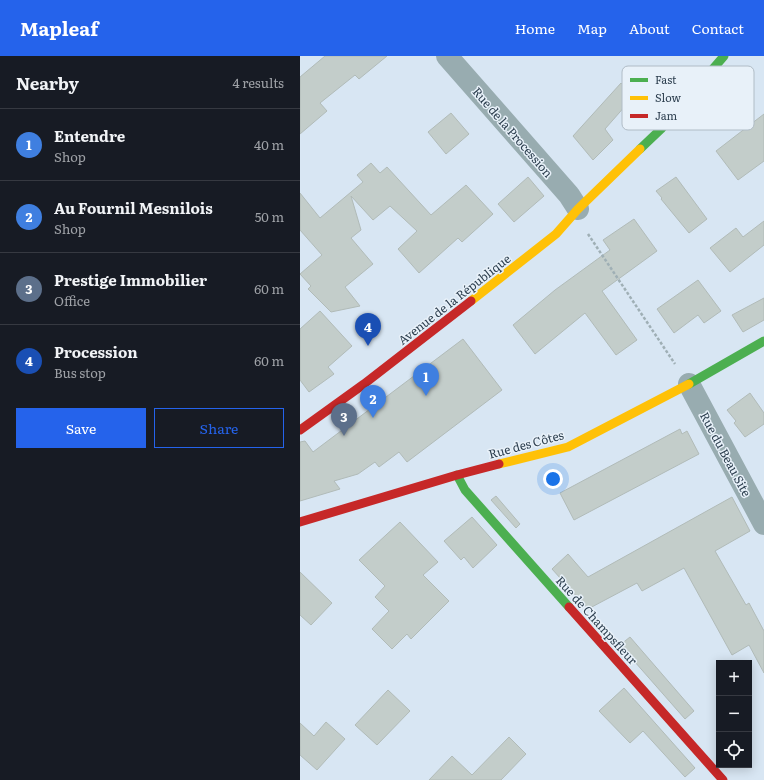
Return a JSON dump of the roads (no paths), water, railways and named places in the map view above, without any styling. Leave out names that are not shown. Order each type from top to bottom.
[{"type":"street","name":"Rue de la Procession","points":[[447,56],[569,195],[578,209]]},
{"type":"street","name":"Avenue de la République","points":[[715,66],[724,56]]},
{"type":"street","name":"Avenue de la République","points":[[300,430],[364,384],[556,234],[578,209],[660,130]]},
{"type":"street","name":"Rue des Côtes","points":[[300,522],[456,475],[568,447],[689,384],[764,341]]},
{"type":"street","name":"Rue du Beau Site","points":[[689,384],[764,524]]},
{"type":"street","name":"Rue de Champsfleur","points":[[456,475],[465,490],[723,780]]},
{"type":"place","name":"Procession","points":[[368,346]]},
{"type":"place","name":"Entendre","points":[[426,396]]},
{"type":"place","name":"Au Fournil Mesnilois","points":[[373,418]]},
{"type":"place","name":"Prestige Immobilier","points":[[344,436]]}]
